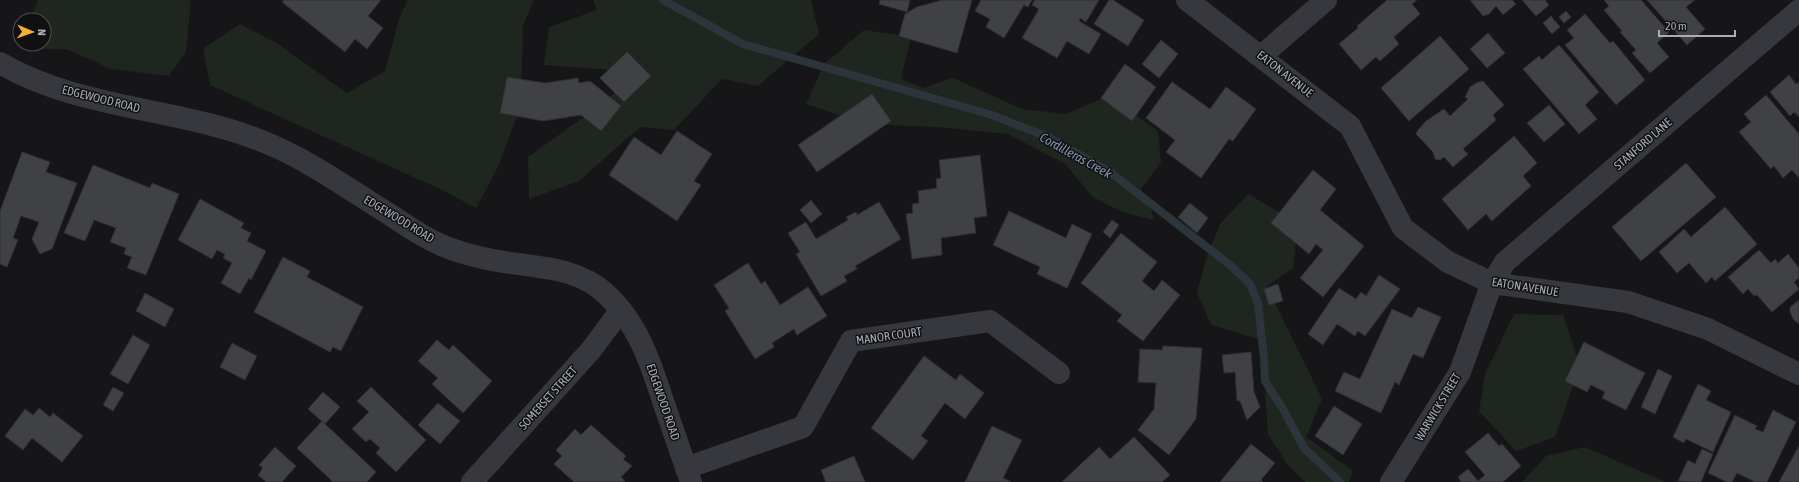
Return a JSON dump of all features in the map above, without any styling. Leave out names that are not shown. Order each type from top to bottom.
[{"type":"street","name":"EATON AVENUE","points":[[1187,0],[1350,126],[1404,228],[1448,262],[1492,283],[1628,302],[1708,329],[1799,374]]},
{"type":"street","points":[[1261,56],[1326,0]]},
{"type":"street","name":"STANFORD LANE","points":[[1492,283],[1505,262],[1799,10]]},
{"type":"street","name":"EDGEWOOD ROAD","points":[[0,63],[16,72],[48,85],[82,95],[233,131],[268,143],[302,159],[423,236],[451,249],[484,258],[549,268],[580,277],[605,292],[621,310],[640,339],[689,475]]},
{"type":"street","name":"WARWICK STREET","points":[[1391,482],[1460,372],[1492,283]]},
{"type":"street","name":"SOMERSET STREET","points":[[472,482],[591,350],[621,310]]},
{"type":"street","name":"MANOR COURT","points":[[689,475],[803,427],[851,341],[990,321],[1059,373]]},
{"type":"shaded area","points":[[38,0],[191,0],[186,52],[169,76],[111,69],[66,49],[52,49],[52,12],[33,12]]},
{"type":"shaded area","points":[[408,0],[534,0],[523,26],[521,105],[498,167],[476,208],[440,189],[210,85],[203,49],[240,24],[275,42],[347,93],[385,71],[400,16]]},
{"type":"shaded area","points":[[593,0],[811,0],[819,34],[758,86],[722,79],[674,130],[640,127],[579,181],[529,199],[528,157],[588,114],[641,72],[544,65],[549,27],[597,10]]},
{"type":"shaded area","points":[[864,30],[911,37],[901,79],[923,88],[953,78],[1022,109],[1066,114],[1108,96],[1158,131],[1161,162],[1141,189],[1151,208],[1154,220],[1122,212],[1093,197],[1065,164],[1008,134],[937,127],[865,124],[806,104],[824,64]]},
{"type":"shaded area","points":[[1248,194],[1298,223],[1293,268],[1267,286],[1322,399],[1306,437],[1353,471],[1349,482],[1305,482],[1287,464],[1268,434],[1262,340],[1211,325],[1197,293],[1206,259],[1220,224]]},
{"type":"shaded area","points":[[1514,314],[1563,315],[1580,366],[1555,437],[1516,451],[1479,411],[1485,374]]},
{"type":"shaded area","points":[[1585,447],[1665,482],[1522,482],[1546,456]]},
{"type":"building","points":[[284,0],[381,0],[368,16],[383,28],[367,49],[355,39],[345,52],[282,2]]},
{"type":"building","points":[[880,0],[910,0],[907,12],[879,4]]},
{"type":"building","points":[[942,0],[972,0],[957,53],[899,36],[905,14],[917,7]]},
{"type":"building","points":[[981,0],[1032,0],[1028,7],[1024,5],[1004,38],[986,27],[990,19],[975,11]]},
{"type":"building","points":[[1035,0],[1099,0],[1086,22],[1080,18],[1079,21],[1101,34],[1089,54],[1067,41],[1057,58],[1022,38],[1039,9],[1032,5]]},
{"type":"building","points":[[1109,0],[1113,0],[1144,20],[1128,46],[1094,24]]},
{"type":"building","points":[[1387,0],[1417,0],[1412,4],[1420,14],[1394,37],[1399,44],[1380,61],[1376,57],[1361,70],[1339,44]]},
{"type":"building","points":[[1470,0],[1512,0],[1516,4],[1503,15],[1496,6],[1489,14],[1483,16]]},
{"type":"building","points":[[1522,0],[1545,0],[1549,5],[1536,16]]},
{"type":"building","points":[[1604,0],[1641,0],[1669,32],[1657,43],[1669,57],[1650,73],[1632,53],[1636,50],[1620,32],[1622,31],[1604,10],[1609,6]]},
{"type":"building","points":[[1647,0],[1695,0],[1686,7],[1705,29],[1687,45]]},
{"type":"building","points":[[1566,11],[1571,17],[1564,23],[1559,17]]},
{"type":"building","points":[[1585,14],[1610,43],[1613,41],[1645,80],[1616,105],[1565,45],[1574,38],[1567,30]]},
{"type":"building","points":[[1551,16],[1560,27],[1552,34],[1543,23]]},
{"type":"building","points":[[1488,33],[1505,53],[1487,68],[1470,49]]},
{"type":"building","points":[[1440,36],[1469,69],[1409,121],[1381,88]]},
{"type":"building","points":[[1161,40],[1178,54],[1159,78],[1142,64]]},
{"type":"building","points":[[1559,45],[1599,92],[1585,105],[1597,119],[1579,134],[1523,69],[1539,56],[1542,60]]},
{"type":"building","points":[[627,52],[651,76],[624,102],[600,78]]},
{"type":"building","points":[[1125,64],[1156,87],[1132,121],[1101,98]]},
{"type":"building","points":[[1789,75],[1796,84],[1799,82],[1799,117],[1794,112],[1790,116],[1770,92]]},
{"type":"building","points":[[507,77],[545,83],[578,78],[579,83],[590,81],[621,106],[601,131],[581,115],[543,121],[500,113]]},
{"type":"building","points":[[1483,81],[1504,105],[1493,115],[1496,120],[1463,149],[1468,154],[1453,167],[1444,157],[1440,160],[1435,159],[1433,152],[1416,134],[1418,130],[1426,121],[1444,109],[1450,116],[1468,99],[1465,97],[1470,87]]},
{"type":"building","points":[[1172,82],[1210,109],[1226,87],[1256,109],[1233,141],[1229,139],[1201,178],[1166,152],[1175,140],[1146,118]]},
{"type":"building","points":[[872,94],[891,121],[817,172],[798,145]]},
{"type":"building","points":[[1766,95],[1799,134],[1799,178],[1792,170],[1783,178],[1774,166],[1771,169],[1739,132],[1751,122],[1744,114]]},
{"type":"building","points":[[1549,105],[1565,124],[1544,142],[1527,123]]},
{"type":"building","points":[[677,131],[712,154],[694,181],[701,185],[677,221],[609,175],[634,137],[661,155]]},
{"type":"building","points":[[1514,136],[1537,163],[1523,176],[1531,186],[1492,221],[1486,214],[1468,230],[1442,199]]},
{"type":"building","points":[[22,152],[50,162],[46,172],[77,183],[52,249],[40,254],[32,239],[39,222],[21,216],[13,238],[18,240],[7,267],[0,264],[0,211]]},
{"type":"building","points":[[980,155],[987,216],[974,218],[976,233],[941,238],[942,255],[912,259],[906,214],[913,213],[912,204],[919,203],[918,191],[937,188],[936,179],[941,178],[939,160]]},
{"type":"building","points":[[1686,163],[1716,197],[1641,261],[1612,227]]},
{"type":"building","points":[[93,165],[150,188],[152,183],[179,194],[146,275],[127,268],[132,257],[124,254],[126,248],[110,242],[116,228],[94,220],[85,241],[64,233]]},
{"type":"building","points":[[1313,170],[1336,189],[1320,210],[1364,246],[1323,297],[1300,278],[1323,250],[1316,244],[1309,254],[1271,223]]},
{"type":"building","points":[[200,199],[244,223],[241,228],[251,233],[247,241],[266,251],[251,280],[249,278],[240,294],[221,283],[232,263],[223,258],[225,254],[217,250],[212,259],[178,240]]},
{"type":"building","points":[[811,200],[822,214],[811,223],[800,210]]},
{"type":"building","points":[[879,202],[901,239],[855,266],[857,269],[844,276],[847,281],[821,296],[796,254],[800,252],[788,233],[806,222],[816,239],[848,220],[846,217],[856,212],[857,215]]},
{"type":"building","points":[[1190,203],[1208,218],[1197,233],[1178,217]]},
{"type":"building","points":[[1725,207],[1757,244],[1715,281],[1712,277],[1706,283],[1689,263],[1677,273],[1659,252],[1684,229],[1691,237]]},
{"type":"building","points":[[1009,211],[1066,238],[1072,224],[1092,234],[1067,288],[1037,274],[1040,267],[993,245]]},
{"type":"building","points":[[1112,220],[1119,225],[1110,238],[1103,232]]},
{"type":"building","points":[[1121,233],[1157,262],[1142,281],[1154,291],[1162,280],[1180,295],[1143,341],[1117,321],[1122,315],[1081,283]]},
{"type":"building","points":[[1759,250],[1771,263],[1775,259],[1778,263],[1788,254],[1799,268],[1799,278],[1794,282],[1799,289],[1772,312],[1757,295],[1754,296],[1748,289],[1743,294],[1728,277]]},
{"type":"building","points":[[283,257],[310,271],[307,277],[363,307],[341,351],[333,347],[330,352],[254,312]]},
{"type":"building","points":[[748,263],[761,284],[765,281],[780,305],[808,287],[827,316],[797,335],[794,329],[772,343],[774,347],[755,359],[725,311],[729,308],[714,285]]},
{"type":"building","points":[[1379,275],[1400,289],[1365,336],[1358,331],[1355,336],[1337,324],[1323,345],[1308,334],[1339,288],[1356,299],[1361,292],[1366,296]]},
{"type":"building","points":[[1278,284],[1283,301],[1269,305],[1264,289]]},
{"type":"building","points":[[145,293],[174,309],[165,327],[136,311]]},
{"type":"building","points":[[1799,300],[1799,324],[1793,319],[1790,312],[1790,307]]},
{"type":"building","points":[[1418,307],[1441,317],[1423,358],[1413,354],[1399,385],[1395,382],[1381,413],[1335,391],[1344,372],[1360,379],[1392,309],[1412,318]]},
{"type":"building","points":[[133,335],[150,345],[128,384],[110,374]]},
{"type":"building","points":[[437,340],[449,350],[453,345],[492,381],[463,413],[432,384],[438,378],[418,361]]},
{"type":"building","points":[[1584,342],[1645,373],[1626,410],[1602,398],[1605,392],[1591,385],[1587,392],[1565,381]]},
{"type":"building","points":[[232,343],[257,356],[245,380],[220,367]]},
{"type":"building","points":[[1163,346],[1202,348],[1196,419],[1169,455],[1138,430],[1154,409],[1156,383],[1138,382],[1140,349],[1162,350]]},
{"type":"building","points":[[1251,352],[1254,392],[1260,407],[1247,420],[1240,401],[1237,401],[1235,372],[1224,373],[1222,355]]},
{"type":"building","points":[[924,356],[956,380],[960,374],[984,393],[965,419],[945,403],[921,436],[928,441],[913,460],[871,428]]},
{"type":"building","points":[[1658,369],[1672,376],[1655,414],[1641,407]]},
{"type":"building","points":[[1698,384],[1711,391],[1706,400],[1731,412],[1713,452],[1686,439],[1684,443],[1673,437]]},
{"type":"building","points":[[113,387],[124,393],[113,411],[103,405]]},
{"type":"building","points":[[371,387],[426,440],[396,472],[376,453],[380,448],[370,439],[366,442],[352,429],[369,412],[357,401]]},
{"type":"building","points":[[323,392],[340,407],[325,424],[308,409]]},
{"type":"building","points":[[438,403],[460,421],[440,444],[418,425]]},
{"type":"building","points":[[1334,406],[1362,424],[1343,455],[1315,436]]},
{"type":"building","points":[[39,408],[50,417],[53,413],[83,436],[62,462],[32,438],[23,450],[5,436],[25,409],[33,415]]},
{"type":"building","points":[[1773,410],[1796,422],[1767,482],[1755,482],[1737,473],[1732,482],[1727,482],[1708,473],[1735,415],[1757,426],[1755,429],[1763,432]]},
{"type":"building","points":[[322,421],[376,472],[367,482],[333,482],[297,448]]},
{"type":"building","points":[[591,425],[626,456],[623,459],[632,466],[621,477],[625,481],[574,482],[554,464],[562,456],[556,450],[575,429],[581,435]]},
{"type":"building","points":[[992,426],[1022,440],[1003,478],[1011,482],[965,482]]},
{"type":"building","points":[[1488,433],[1499,446],[1502,444],[1521,466],[1503,482],[1461,482],[1458,477],[1468,469],[1478,481],[1485,475],[1465,452]]},
{"type":"building","points":[[1134,437],[1170,475],[1162,482],[1062,482],[1099,447],[1110,459]]},
{"type":"building","points":[[1251,444],[1275,463],[1261,480],[1263,482],[1220,482]]},
{"type":"building","points":[[1799,446],[1799,482],[1779,482]]},
{"type":"building","points":[[275,447],[296,466],[282,482],[266,482],[258,475],[263,468],[259,465]]},
{"type":"building","points":[[1702,449],[1713,454],[1701,482],[1678,481],[1688,460],[1695,464]]},
{"type":"building","points":[[854,456],[865,482],[826,482],[821,470]]},
{"type":"waterway","name":"Cordilleras Creek","points":[[663,0],[743,44],[992,115],[1048,137],[1110,172],[1230,265],[1250,284],[1258,303],[1265,381],[1283,409],[1304,448],[1340,482]]}]
